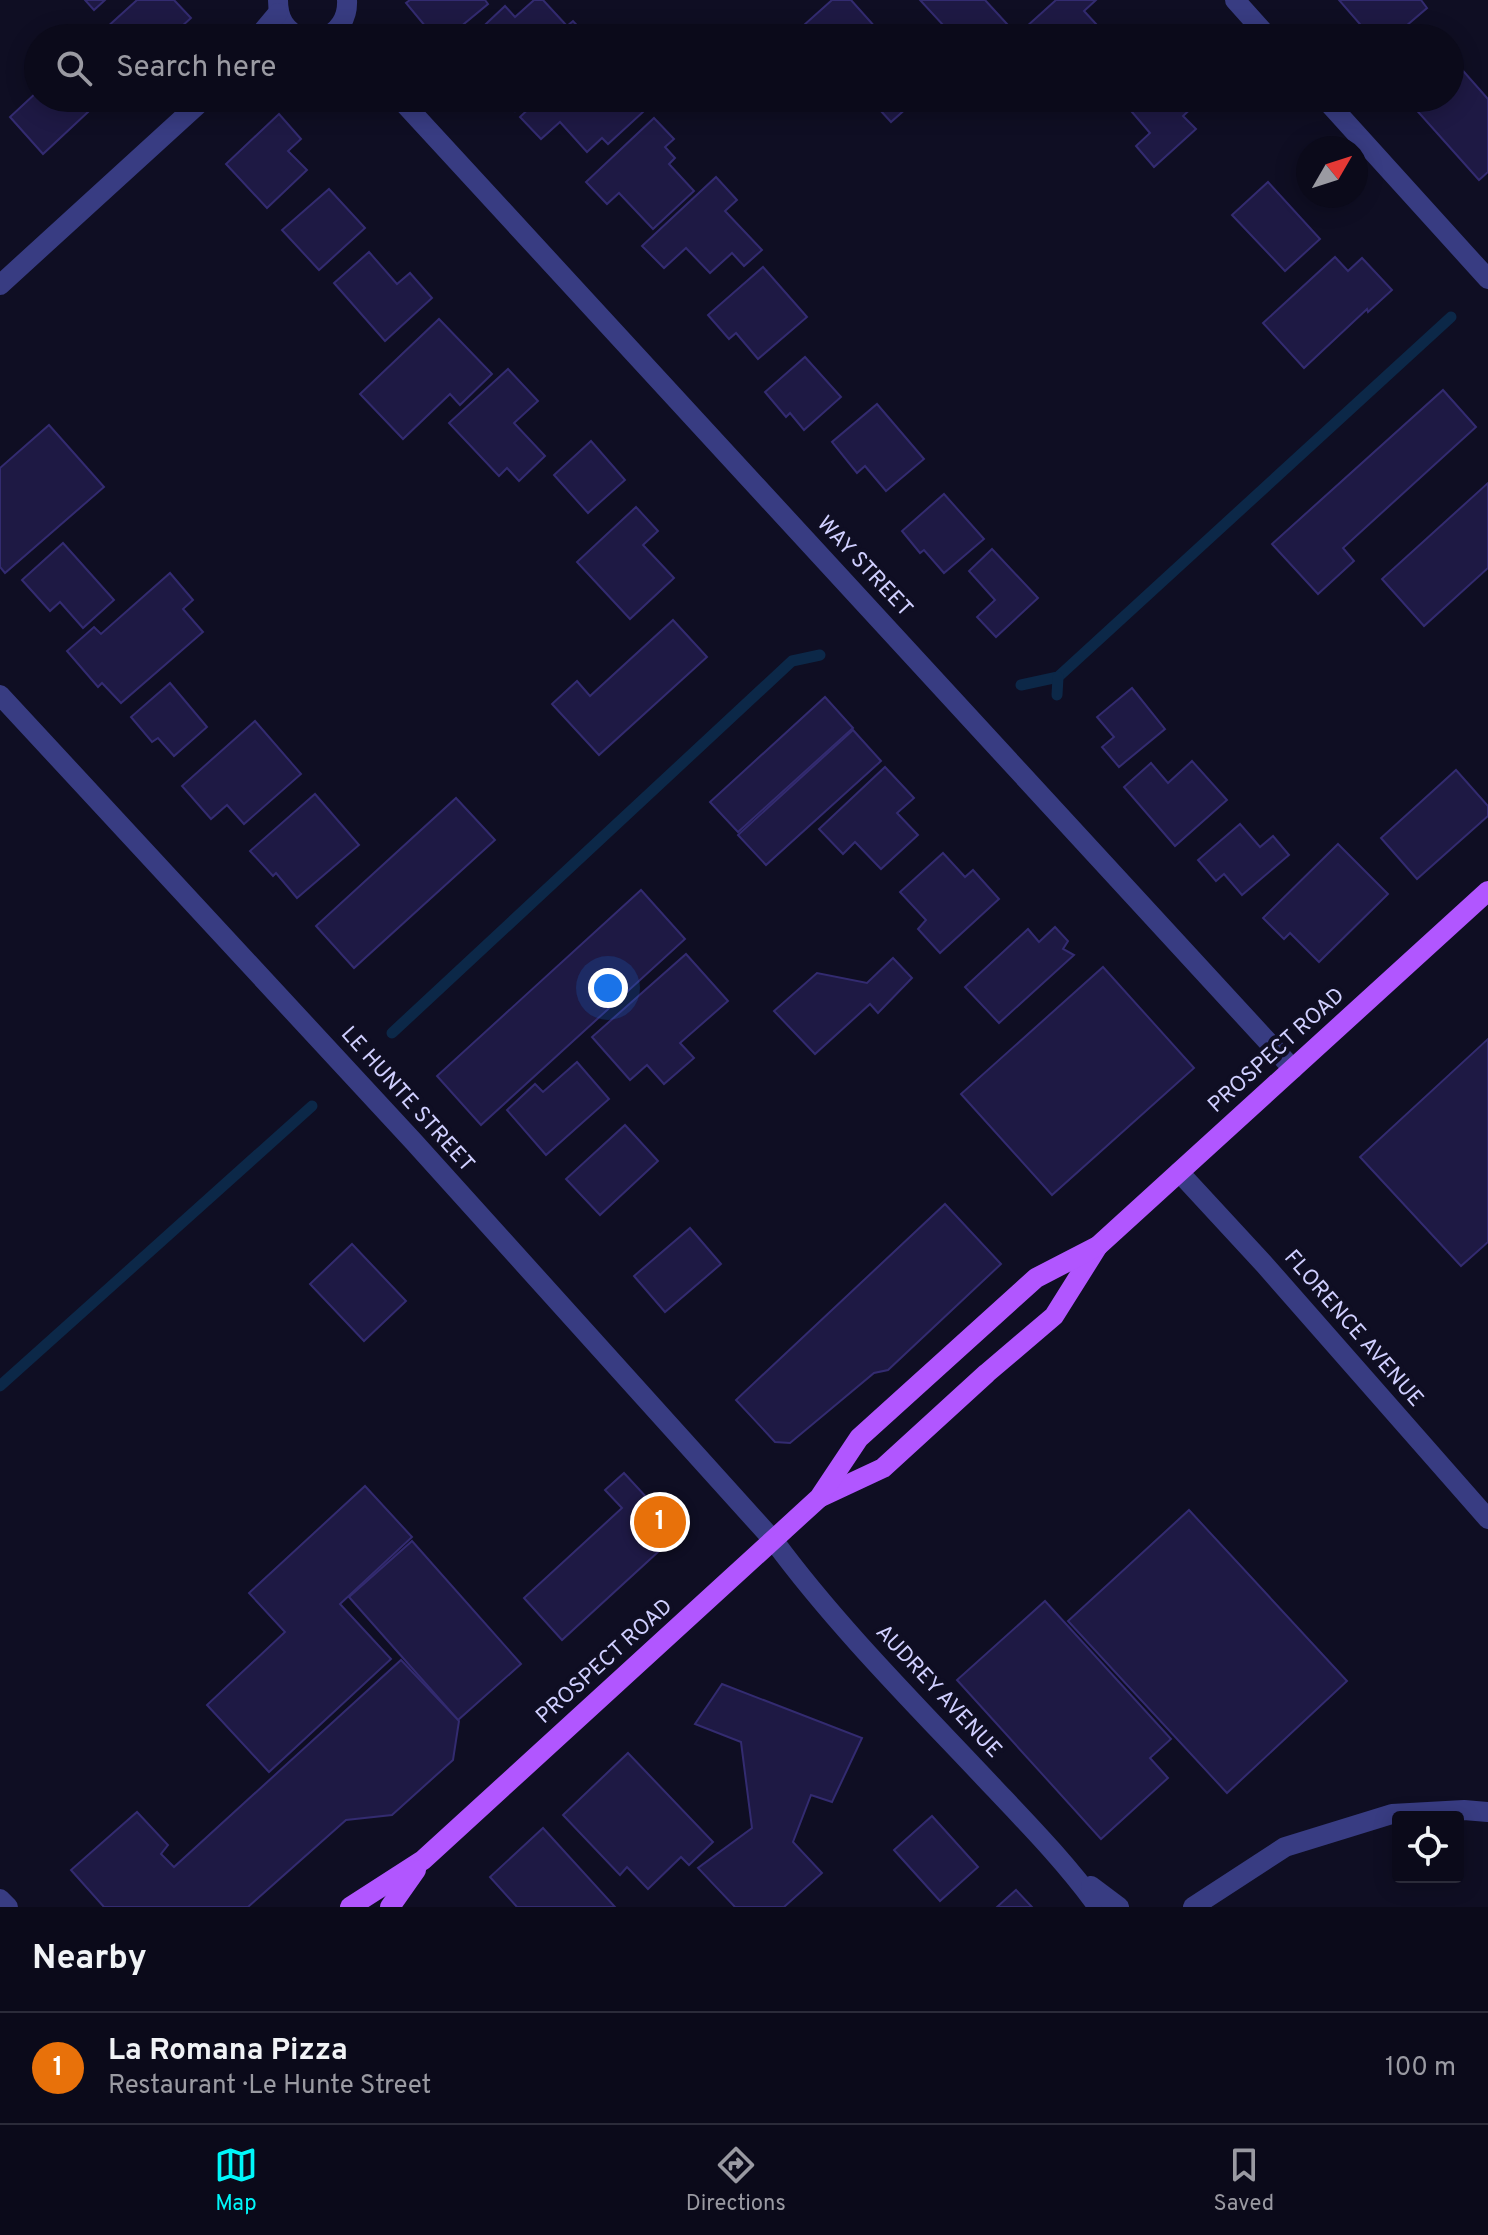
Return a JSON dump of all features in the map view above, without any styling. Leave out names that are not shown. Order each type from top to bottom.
[{"type":"main road","name":"PROSPECT ROAD","points":[[350,1907],[423,1860],[819,1498],[859,1438],[1036,1278],[1098,1246],[1488,891]]},
{"type":"main road","name":"PROSPECT ROAD","points":[[819,1498],[883,1468],[1054,1316],[1098,1246]]},
{"type":"main road","name":"PROSPECT ROAD","points":[[390,1907],[423,1860]]},
{"type":"street","points":[[347,0],[347,24]]},
{"type":"street","points":[[1235,0],[1256,24]]},
{"type":"street","points":[[266,24],[278,6]]},
{"type":"street","points":[[0,285],[190,112]]},
{"type":"street","name":"WAY STREET","points":[[412,112],[1293,1069]]},
{"type":"street","points":[[1337,112],[1488,279]]},
{"type":"street","name":"LE HUNTE STREET","points":[[0,695],[414,1142],[774,1541]]},
{"type":"street","name":"FLORENCE AVENUE","points":[[1179,1172],[1488,1519]]},
{"type":"street","name":"AUDREY AVENUE","points":[[774,1541],[793,1567],[902,1689],[1072,1871],[1098,1907]]},
{"type":"street","points":[[1193,1907],[1285,1847],[1392,1814],[1464,1810],[1488,1812]]},
{"type":"street","name":"AUDREY AVENUE","points":[[1072,1871],[1119,1907]]},
{"type":"street","points":[[1207,1907],[1226,1886]]},
{"type":"street","points":[[0,1899],[8,1907]]},
{"type":"building","points":[[85,0],[105,0],[94,10]]},
{"type":"building","points":[[137,0],[174,0],[191,18],[184,24],[110,24]]},
{"type":"building","points":[[410,0],[485,0],[488,4],[464,24],[423,24],[406,3]]},
{"type":"building","points":[[534,0],[543,0],[565,24],[486,24],[505,6],[515,17]]},
{"type":"building","points":[[832,0],[851,0],[872,24],[805,24]]},
{"type":"building","points":[[920,0],[985,0],[1007,24],[942,24]]},
{"type":"building","points":[[1056,0],[1096,0],[1084,11],[1096,24],[1029,24]]},
{"type":"building","points":[[1339,0],[1421,0],[1427,8],[1408,24],[1360,24]]},
{"type":"building","points":[[1464,72],[1488,99],[1488,172],[1479,180],[1418,112],[1464,112]]},
{"type":"building","points":[[24,104],[24,112],[88,112],[43,154],[10,117]]},
{"type":"building","points":[[525,112],[643,112],[608,144],[602,138],[587,152],[560,122],[541,139],[520,117]]},
{"type":"building","points":[[882,112],[902,112],[891,122]]},
{"type":"building","points":[[1132,112],[1187,112],[1183,116],[1196,129],[1154,167],[1136,146],[1150,133]]},
{"type":"building","points":[[279,114],[301,139],[288,151],[307,170],[267,208],[226,164]]},
{"type":"building","points":[[654,118],[674,139],[665,147],[675,158],[669,164],[694,191],[653,229],[619,193],[607,204],[586,182]]},
{"type":"building","points":[[716,177],[737,200],[725,211],[762,250],[744,266],[732,253],[710,273],[686,248],[664,268],[642,246]]},
{"type":"building","points":[[1268,182],[1320,239],[1285,271],[1232,215]]},
{"type":"building","points":[[329,189],[365,228],[319,270],[282,230]]},
{"type":"building","points":[[369,252],[397,284],[410,273],[432,298],[385,341],[334,283]]},
{"type":"building","points":[[1335,257],[1348,271],[1362,258],[1392,290],[1304,368],[1263,323]]},
{"type":"building","points":[[763,267],[807,317],[758,359],[736,333],[729,339],[708,315]]},
{"type":"building","points":[[439,319],[492,374],[460,405],[450,394],[403,439],[360,394]]},
{"type":"building","points":[[805,357],[841,397],[804,430],[790,413],[786,417],[765,392]]},
{"type":"building","points":[[508,369],[538,401],[514,423],[545,456],[519,481],[507,468],[499,476],[449,423]]},
{"type":"building","points":[[1443,390],[1476,427],[1343,548],[1354,561],[1318,594],[1272,544]]},
{"type":"building","points":[[877,404],[924,459],[886,491],[865,466],[857,473],[832,442]]},
{"type":"building","points":[[49,425],[104,487],[5,573],[0,567],[0,468]]},
{"type":"building","points":[[591,441],[625,480],[588,513],[554,475]]},
{"type":"building","points":[[1488,483],[1488,568],[1424,626],[1382,579]]},
{"type":"building","points":[[944,494],[984,539],[944,573],[924,550],[920,553],[902,531]]},
{"type":"building","points":[[636,507],[658,531],[643,545],[674,578],[630,619],[577,562]]},
{"type":"building","points":[[63,543],[114,600],[83,628],[60,602],[50,611],[22,580]]},
{"type":"building","points":[[992,549],[1038,598],[996,637],[977,617],[995,600],[969,571]]},
{"type":"building","points":[[170,573],[193,600],[183,609],[203,632],[121,703],[102,683],[98,687],[67,651],[94,627],[101,634]]},
{"type":"building","points":[[673,620],[707,657],[599,755],[552,704],[577,681],[590,696]]},
{"type":"building","points":[[170,683],[207,727],[174,756],[158,738],[152,742],[131,717]]},
{"type":"building","points":[[1132,688],[1165,729],[1119,767],[1102,747],[1114,737],[1097,717]]},
{"type":"building","points":[[825,697],[853,728],[738,832],[710,802]]},
{"type":"building","points":[[255,721],[301,774],[244,824],[227,805],[211,819],[182,786]]},
{"type":"building","points":[[853,730],[881,761],[766,865],[738,835]]},
{"type":"building","points":[[1192,761],[1227,800],[1175,846],[1124,787],[1151,763],[1168,783]]},
{"type":"building","points":[[885,767],[914,798],[897,813],[918,835],[881,869],[855,842],[843,854],[819,829]]},
{"type":"building","points":[[1456,770],[1488,806],[1488,816],[1417,879],[1381,838]]},
{"type":"building","points":[[315,794],[359,845],[297,898],[276,873],[273,876],[250,851]]},
{"type":"building","points":[[456,798],[495,840],[354,968],[316,926]]},
{"type":"building","points":[[1240,824],[1260,847],[1273,836],[1289,855],[1242,895],[1224,874],[1216,881],[1198,860]]},
{"type":"building","points":[[1338,844],[1388,894],[1319,962],[1290,933],[1284,939],[1263,918]]},
{"type":"building","points":[[943,853],[965,877],[973,870],[999,899],[940,953],[918,929],[926,920],[900,892]]},
{"type":"building","points":[[641,890],[685,939],[481,1125],[437,1076]]},
{"type":"building","points":[[1055,927],[1068,941],[1063,949],[1074,955],[999,1023],[965,987],[1028,929],[1039,942]]},
{"type":"building","points":[[686,954],[728,1001],[680,1043],[694,1058],[664,1084],[647,1065],[630,1080],[592,1037]]},
{"type":"building","points":[[893,958],[912,978],[878,1013],[870,1004],[815,1054],[774,1011],[817,973],[867,983]]},
{"type":"building","points":[[1103,967],[1194,1068],[1052,1195],[961,1094]]},
{"type":"building","points":[[1488,1039],[1488,1242],[1461,1266],[1360,1157]]},
{"type":"building","points":[[577,1062],[609,1099],[546,1155],[507,1110],[535,1084],[543,1092]]},
{"type":"building","points":[[625,1125],[658,1161],[600,1215],[566,1179]]},
{"type":"building","points":[[945,1204],[1001,1264],[888,1370],[874,1373],[790,1443],[775,1442],[736,1400]]},
{"type":"building","points":[[690,1228],[721,1264],[665,1312],[634,1276]]},
{"type":"building","points":[[352,1244],[406,1301],[364,1341],[310,1284]]},
{"type":"building","points":[[624,1473],[673,1526],[670,1541],[562,1640],[524,1598],[622,1508],[605,1490]]},
{"type":"building","points":[[365,1486],[412,1537],[340,1604],[391,1659],[269,1772],[207,1705],[285,1632],[249,1593]]},
{"type":"building","points":[[1189,1510],[1347,1681],[1227,1793],[1068,1621]]},
{"type":"building","points":[[412,1541],[521,1664],[458,1720],[349,1597]]},
{"type":"building","points":[[1045,1601],[1171,1739],[1150,1758],[1168,1778],[1101,1839],[957,1680]]},
{"type":"building","points":[[401,1660],[459,1721],[453,1760],[392,1815],[346,1820],[248,1907],[104,1907],[71,1870],[137,1812],[168,1845],[161,1854],[174,1867]]},
{"type":"building","points":[[722,1684],[862,1738],[832,1802],[811,1795],[793,1842],[822,1873],[784,1907],[735,1907],[698,1868],[752,1828],[741,1742],[695,1724]]},
{"type":"building","points":[[628,1753],[713,1842],[689,1865],[681,1857],[648,1889],[627,1867],[620,1875],[563,1815]]},
{"type":"building","points":[[932,1816],[978,1867],[940,1901],[894,1850]]},
{"type":"building","points":[[543,1828],[615,1907],[517,1907],[490,1877]]},
{"type":"building","points":[[1016,1890],[1032,1907],[997,1907]]},
{"type":"waterway","points":[[1021,685],[1058,677],[1451,317]]},
{"type":"waterway","points":[[392,1033],[792,661],[820,655]]},
{"type":"waterway","points":[[1057,695],[1058,677]]},
{"type":"waterway","points":[[0,1386],[312,1106]]},
{"type":"place","name":"La Romana Pizza","points":[[660,1522]]}]
